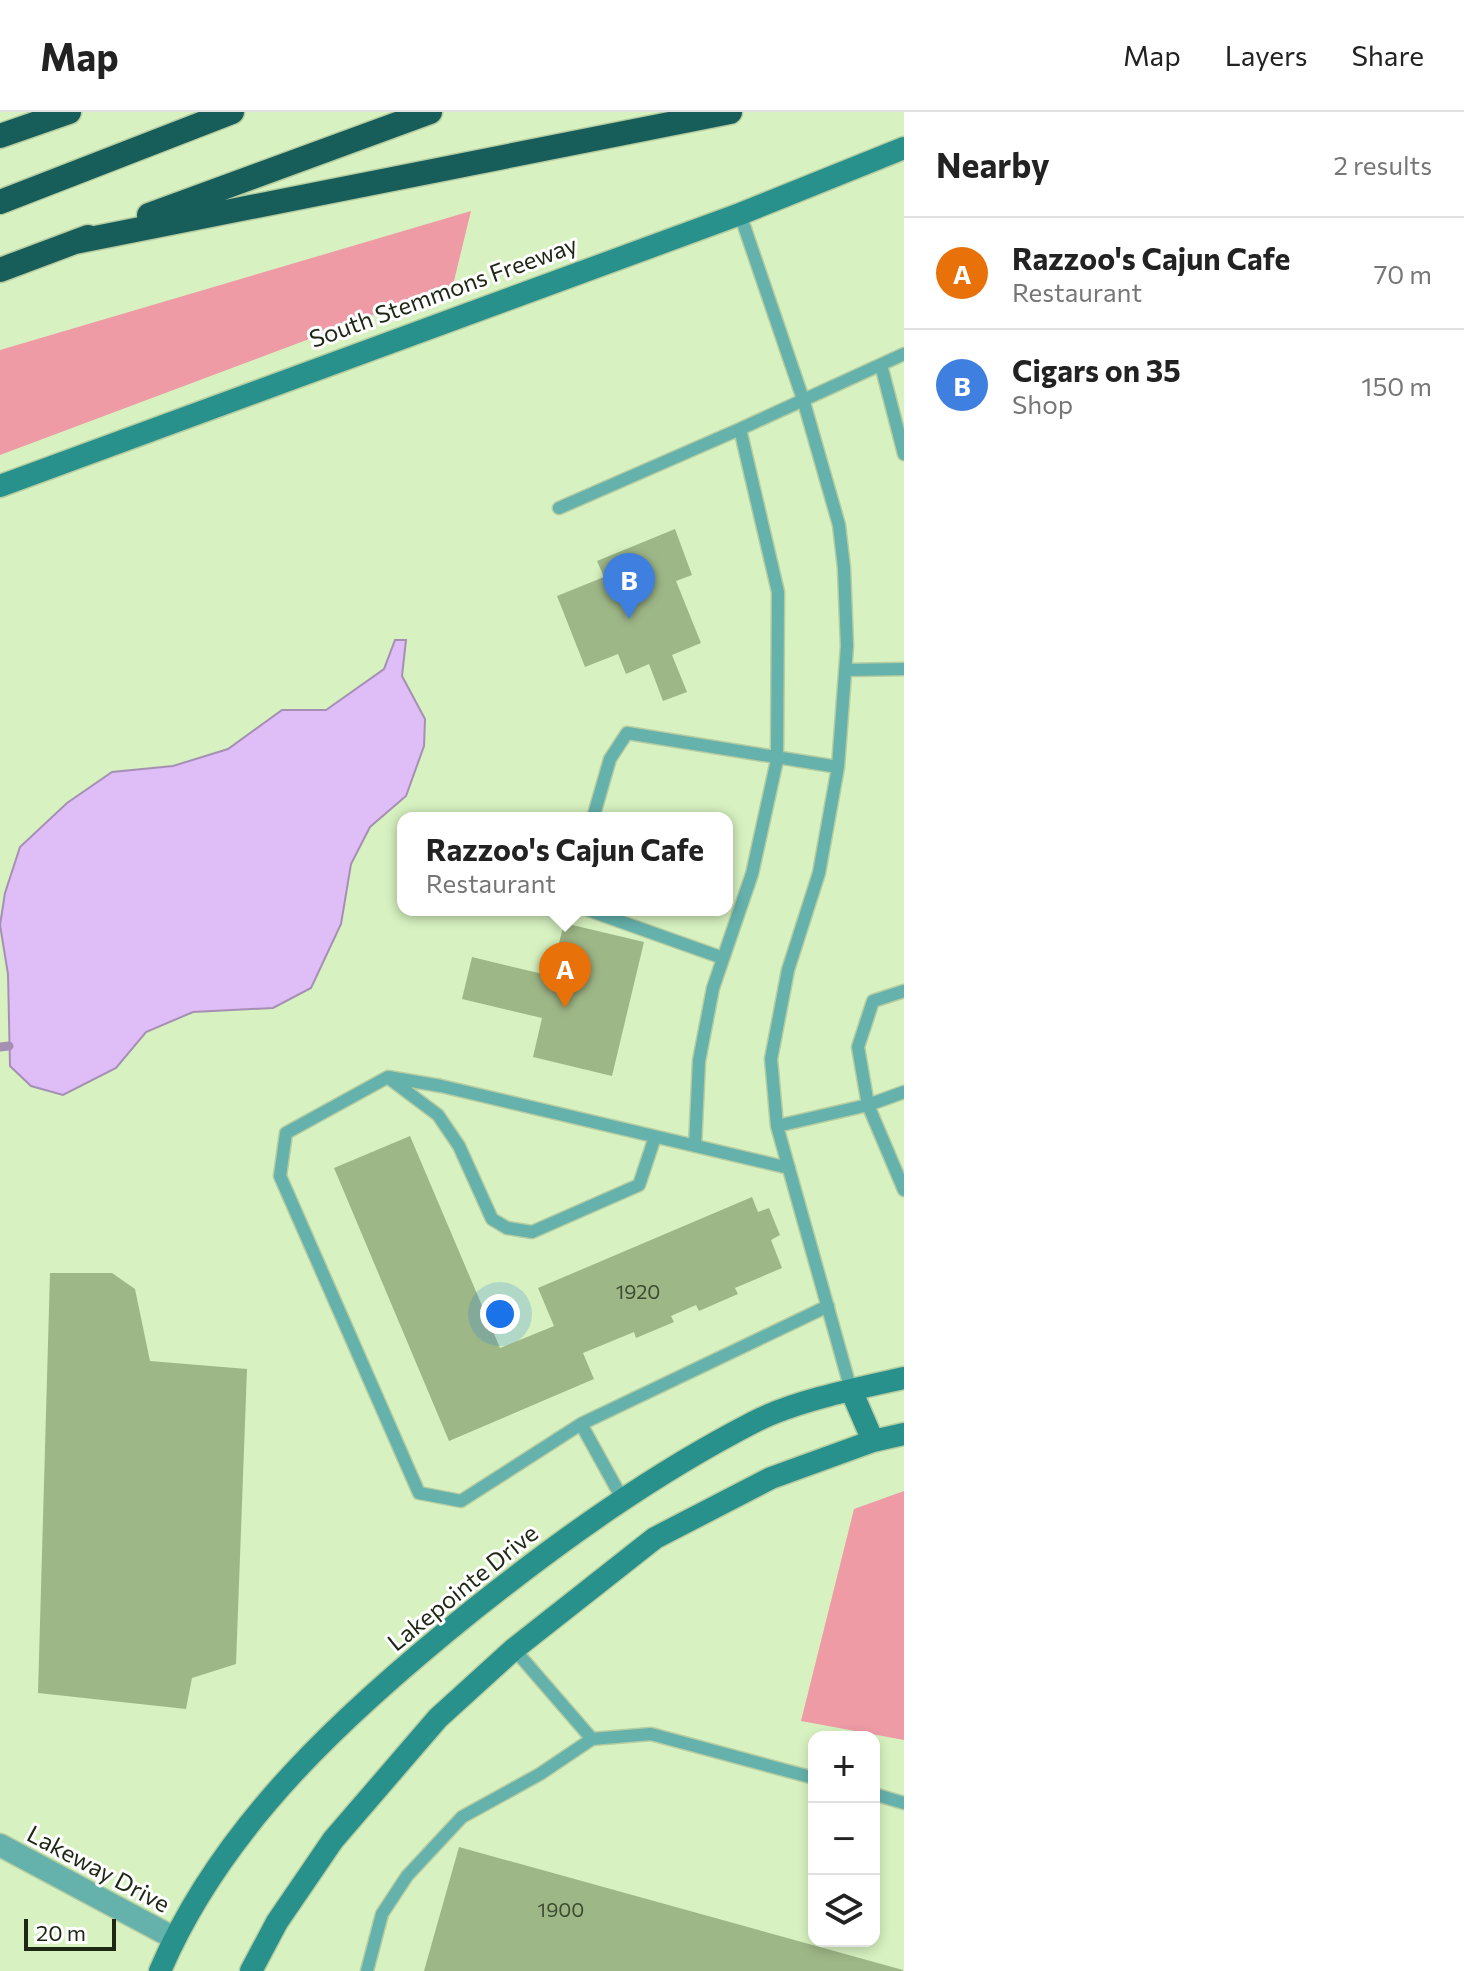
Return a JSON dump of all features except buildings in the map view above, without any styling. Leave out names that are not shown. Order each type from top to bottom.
[{"type":"highway","points":[[0,136],[69,112]]},
{"type":"highway","points":[[0,202],[232,112]]},
{"type":"highway","points":[[0,270],[430,112]]},
{"type":"highway","points":[[75,242],[730,112]]},
{"type":"main road","name":"South Stemmons Freeway","points":[[0,486],[740,214],[904,148]]},
{"type":"main road","name":"Lakepointe Drive","points":[[160,1971],[199,1892],[275,1796],[341,1721],[556,1544],[756,1421],[851,1390],[904,1378]]},
{"type":"main road","points":[[851,1390],[873,1441]]},
{"type":"main road","points":[[251,1971],[277,1922],[333,1840],[438,1718],[514,1649],[655,1538],[771,1478],[873,1441],[904,1434]]},
{"type":"street","name":"Lakeway Drive","points":[[0,1845],[174,1938]]},
{"type":"lane","points":[[740,214],[803,399],[839,525],[844,568],[846,670],[838,767],[819,873],[788,970],[771,1059],[777,1126],[851,1390]]},
{"type":"lane","points":[[559,508],[904,354]]},
{"type":"lane","points":[[881,365],[904,454]]},
{"type":"lane","points":[[695,1146],[699,1061],[713,988],[752,874],[777,760],[778,592],[740,429]]},
{"type":"lane","points":[[846,670],[904,669]]},
{"type":"lane","points":[[595,812],[610,759],[627,733],[777,760],[838,767]]},
{"type":"lane","points":[[605,916],[723,958]]},
{"type":"lane","points":[[904,991],[873,1001],[858,1047],[868,1105],[904,1190]]},
{"type":"lane","points":[[789,1168],[441,1086],[388,1077],[286,1133],[280,1176],[419,1493],[461,1501],[581,1424],[828,1306]]},
{"type":"lane","points":[[388,1077],[438,1115],[459,1146],[492,1219],[507,1228],[532,1232],[639,1185],[655,1137]]},
{"type":"lane","points":[[777,1126],[868,1105],[904,1092]]},
{"type":"lane","points":[[581,1424],[623,1500]]},
{"type":"lane","points":[[514,1649],[592,1739]]},
{"type":"lane","points":[[367,1971],[382,1914],[407,1876],[462,1817],[540,1774],[592,1739],[651,1734],[808,1776]]},
{"type":"lane","points":[[880,1796],[904,1803]]},
{"type":"shaded area","points":[[471,211],[453,285],[0,455],[0,350]]},
{"type":"shaded area","points":[[395,640],[406,640],[402,676],[425,719],[424,746],[406,796],[370,827],[351,864],[341,924],[311,988],[273,1008],[193,1012],[146,1032],[116,1068],[63,1095],[31,1086],[10,1066],[8,974],[0,925],[5,893],[20,847],[67,803],[112,772],[173,766],[228,749],[282,710],[326,710],[384,669]]},
{"type":"shaded area","points":[[904,1491],[904,1740],[880,1736],[880,1731],[855,1731],[801,1721],[854,1509]]},
{"type":"waterway","points":[[0,1047],[9,1046]]},
{"type":"place","name":"Cigars on 35","points":[[629,619]]},
{"type":"place","name":"Razzoo's Cajun Cafe","points":[[565,1008]]}]
